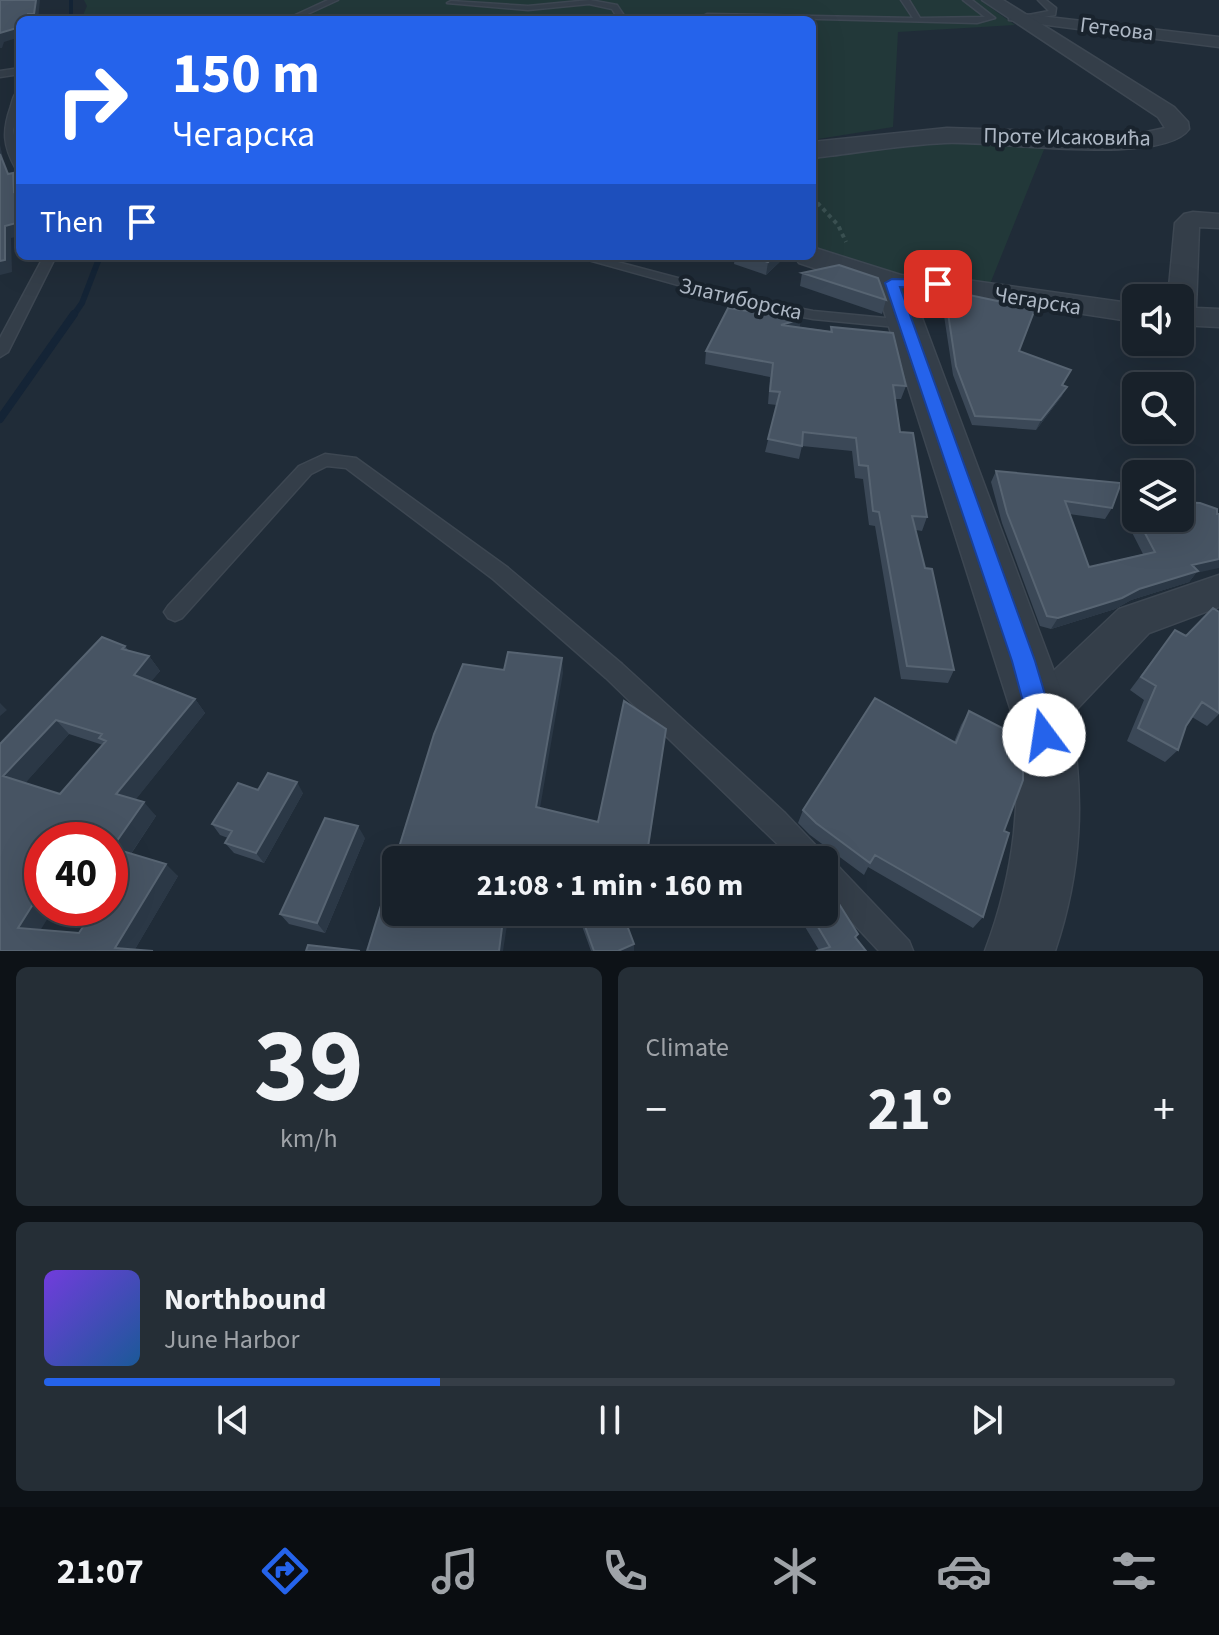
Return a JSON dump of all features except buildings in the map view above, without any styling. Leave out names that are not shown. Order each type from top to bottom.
[{"type":"street","points":[[991,0],[1021,19]]},
{"type":"street","name":"Гетеова","points":[[1021,19],[1219,42]]},
{"type":"street","name":"Проте Исаковића","points":[[816,150],[947,135],[1137,142],[1174,134],[1176,122],[1166,112],[1021,19]]},
{"type":"street","points":[[1182,284],[1187,223],[1193,219],[1219,221]]},
{"type":"street","points":[[816,259],[884,292],[1041,714],[1048,757],[1051,811],[1045,867],[1020,951]]},
{"type":"street","name":"Чегарска","points":[[884,292],[938,284],[1122,312]]},
{"type":"street","points":[[1194,317],[1219,318]]},
{"type":"street","points":[[1041,714],[1134,621],[1219,591]]},
{"type":"lane","points":[[296,16],[334,0]]},
{"type":"lane","points":[[905,0],[918,20]]},
{"type":"lane","points":[[708,15],[792,13],[857,19],[991,18],[967,0]]},
{"type":"lane","points":[[1021,19],[1052,13],[1053,10],[1042,0]]},
{"type":"lane","points":[[451,3],[528,8],[589,2],[614,7],[620,16]]},
{"type":"lane","points":[[853,9],[857,19]]},
{"type":"lane","points":[[16,104],[9,124],[7,144],[16,160]]},
{"type":"lane","points":[[0,352],[48,260]]},
{"type":"lane","name":"Златиборска","points":[[595,260],[771,307],[813,315],[884,292]]},
{"type":"lane","points":[[175,612],[305,470],[325,460],[350,462],[500,573],[614,671],[799,846]]},
{"type":"lane","points":[[838,887],[899,951]]},
{"type":"path","points":[[816,201],[838,225],[884,292]]},
{"type":"green space","points":[[84,0],[980,0],[1015,25],[898,32],[893,127],[816,139],[816,16],[83,16],[87,6]]},
{"type":"green space","points":[[904,140],[1047,142],[990,284],[898,275],[816,251],[816,152]]},
{"type":"waterway","points":[[71,0],[71,16]]},
{"type":"waterway","points":[[73,316],[82,303],[98,260]]},
{"type":"waterway","points":[[0,419],[74,314]]},
{"type":"route","points":[[938,284],[892,283],[1041,714],[1044,735]]}]
